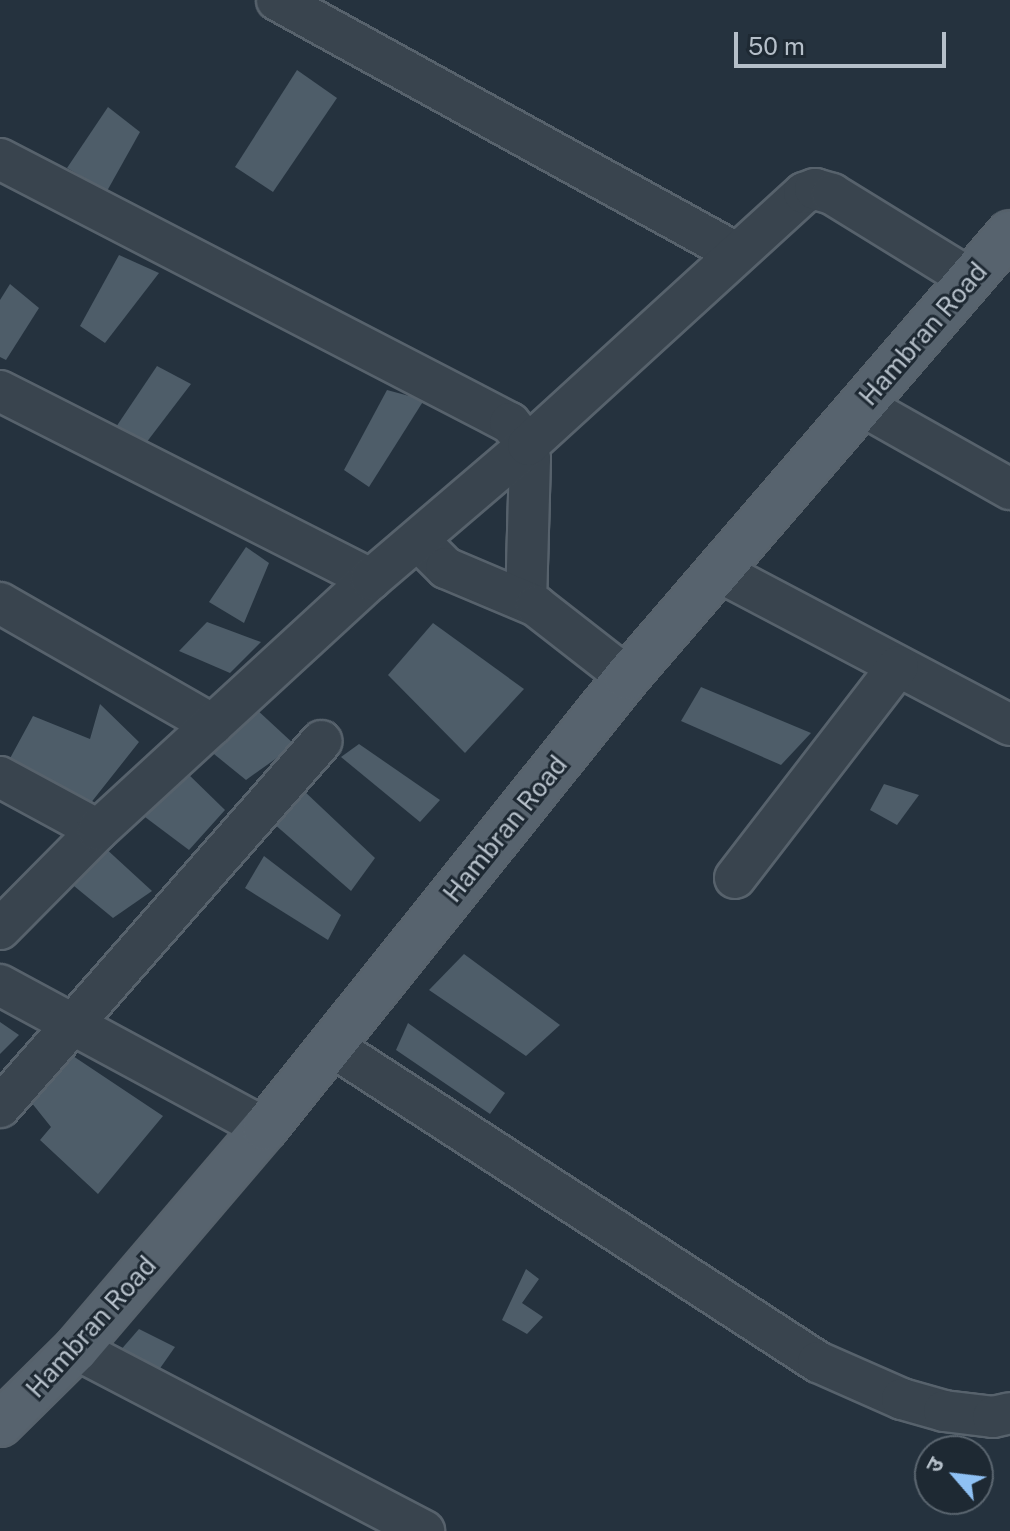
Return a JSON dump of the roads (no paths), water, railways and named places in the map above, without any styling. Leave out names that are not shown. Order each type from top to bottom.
[{"type":"main road","name":"Hambran Road","points":[[0,1424],[76,1349],[265,1128],[627,677],[1010,233]]},
{"type":"street","points":[[277,0],[736,253]]},
{"type":"street","points":[[0,159],[510,423],[528,445],[526,600]]},
{"type":"street","points":[[0,929],[98,830],[371,579],[528,445],[787,205],[815,189],[842,199],[970,279]]},
{"type":"street","points":[[0,391],[371,579]]},
{"type":"street","points":[[861,405],[1010,489]]},
{"type":"street","points":[[418,540],[446,568],[526,600],[627,677]]},
{"type":"street","points":[[718,571],[1010,725]]},
{"type":"street","points":[[0,603],[213,725]]},
{"type":"street","points":[[735,878],[898,666]]},
{"type":"street","points":[[0,1107],[73,1028],[322,741]]},
{"type":"street","points":[[0,777],[98,830]]},
{"type":"street","points":[[0,985],[73,1028],[265,1128]]},
{"type":"street","points":[[330,1045],[818,1362],[930,1407],[993,1417],[1010,1413]]},
{"type":"street","points":[[76,1349],[424,1531]]}]
